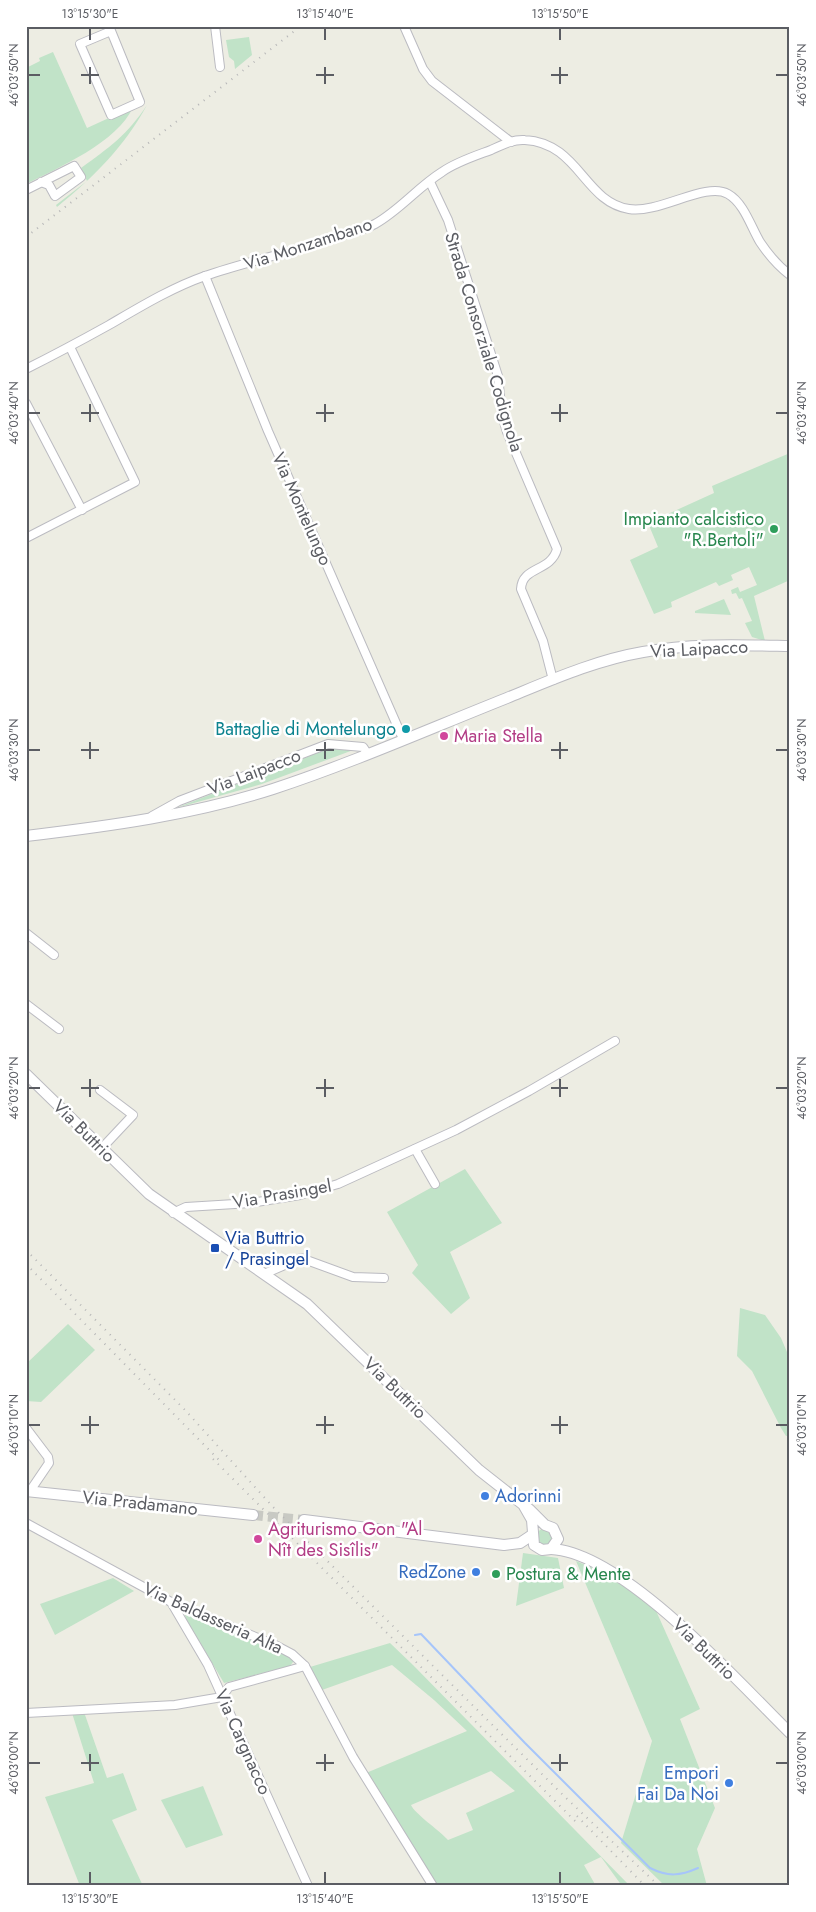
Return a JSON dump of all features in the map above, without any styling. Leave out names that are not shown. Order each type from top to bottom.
[{"type":"street","points":[[215,26],[220,67]]},
{"type":"street","points":[[404,26],[423,69],[432,81],[511,142]]},
{"type":"street","points":[[110,28],[140,102],[111,115],[80,44],[110,28]]},
{"type":"street","name":"Via Monzambano","points":[[26,368],[70,347],[153,300],[205,276],[374,225],[406,203],[442,172],[511,142],[522,140],[537,142],[554,148],[568,157],[597,192],[612,203],[626,209],[637,210],[661,207],[706,192],[727,193],[737,201],[761,244],[781,268],[790,275]]},
{"type":"street","points":[[26,190],[41,182],[74,166],[81,177],[55,196],[48,184],[41,182]]},
{"type":"street","name":"Strada Consorziale Codignola","points":[[430,182],[448,220],[490,350],[498,376],[502,415],[507,432],[557,549],[555,558],[521,580],[521,589],[550,661],[553,680]]},
{"type":"street","name":"Via Montelungo","points":[[205,276],[268,431],[403,739]]},
{"type":"street","points":[[26,538],[135,482],[70,347]]},
{"type":"street","points":[[26,403],[82,510]]},
{"type":"street","name":"Via Laipacco","points":[[26,836],[144,821],[236,801],[367,753],[613,658],[671,647],[704,645],[790,646]]},
{"type":"street","name":"Via Laipacco","points":[[144,821],[179,801],[328,744],[363,747],[367,753]]},
{"type":"street","points":[[26,933],[54,955]]},
{"type":"street","points":[[26,1004],[59,1029]]},
{"type":"street","name":"Via Prasingel","points":[[173,1213],[186,1206],[251,1202],[328,1188],[415,1149],[529,1091],[615,1041]]},
{"type":"street","name":"Via Buttrio","points":[[26,1074],[149,1194],[173,1213],[264,1274],[321,1316],[479,1470],[545,1525],[551,1526],[566,1543],[586,1558],[630,1583],[653,1601],[790,1733]]},
{"type":"street","points":[[100,1090],[133,1115],[101,1149]]},
{"type":"street","points":[[415,1149],[435,1184]]},
{"type":"street","points":[[264,1274],[301,1258],[353,1278],[384,1278]]},
{"type":"street","points":[[26,1428],[48,1457],[49,1463],[28,1491]]},
{"type":"street","name":"Via Pradamano","points":[[28,1491],[253,1515]]},
{"type":"street","points":[[524,1506],[532,1520],[533,1542],[539,1549]]},
{"type":"street","points":[[304,1520],[539,1549]]},
{"type":"street","name":"Via Baldasseria Alta","points":[[26,1523],[171,1602],[276,1645],[292,1654],[305,1666],[353,1758],[433,1886]]},
{"type":"street","points":[[504,1545],[520,1543],[533,1534],[538,1527],[545,1525]]},
{"type":"street","points":[[551,1549],[557,1542],[557,1533]]},
{"type":"street","name":"Via Buttrio","points":[[539,1549],[566,1550],[586,1558]]},
{"type":"street","name":"Via Cargnacco","points":[[171,1602],[208,1665],[308,1886]]},
{"type":"street","points":[[26,1713],[175,1705],[222,1697],[229,1687],[305,1666]]},
{"type":"green space","points":[[249,37],[252,55],[235,69],[234,61],[229,57],[226,40]]},
{"type":"green space","points":[[53,52],[87,128],[133,107],[125,120],[101,143],[70,162],[26,184],[26,135],[29,133],[26,127],[26,68],[40,61],[39,58]]},
{"type":"green space","points":[[147,105],[118,148],[87,181],[81,168],[117,140],[133,124]]},
{"type":"green space","points":[[86,181],[71,196],[57,207],[56,205]]},
{"type":"green space","points":[[790,453],[790,580],[754,596],[765,641],[752,637],[745,623],[752,621],[742,598],[739,599],[736,593],[732,594],[731,590],[738,587],[740,592],[757,585],[749,567],[731,575],[733,580],[719,586],[716,582],[671,602],[672,607],[654,614],[630,560],[658,547],[648,523],[714,493],[712,486]]},
{"type":"green space","points":[[724,599],[731,615],[695,613],[695,611]]},
{"type":"green space","points":[[330,748],[356,749],[262,784],[176,808]]},
{"type":"green space","points":[[465,1169],[502,1223],[450,1252],[470,1298],[451,1314],[412,1273],[418,1265],[387,1212]]},
{"type":"green space","points":[[740,1308],[765,1315],[781,1338],[790,1359],[790,1435],[786,1436],[781,1428],[752,1371],[737,1356]]},
{"type":"green space","points":[[68,1324],[95,1350],[41,1402],[26,1401],[26,1364]]},
{"type":"green space","points":[[541,1529],[547,1529],[552,1534],[550,1543],[541,1545],[536,1540],[536,1534]]},
{"type":"green space","points":[[523,1553],[558,1558],[564,1588],[516,1606]]},
{"type":"green space","points":[[576,1561],[607,1574],[653,1604],[700,1709],[680,1719],[715,1808],[697,1849],[707,1886],[665,1886],[621,1843],[652,1741]]},
{"type":"green space","points":[[113,1578],[134,1591],[55,1635],[40,1604]]},
{"type":"green space","points":[[188,1612],[275,1648],[294,1659],[293,1662],[290,1666],[224,1683],[186,1619],[185,1615]]},
{"type":"green space","points":[[390,1643],[630,1886],[622,1886],[601,1857],[584,1865],[596,1886],[438,1886],[366,1773],[467,1731],[392,1665],[322,1690],[310,1667]],"holes":[[[491,1771],[515,1791],[466,1813],[473,1830],[448,1840],[417,1813],[411,1805]]]},
{"type":"green space","points":[[84,1712],[107,1778],[123,1773],[137,1810],[112,1820],[143,1886],[80,1886],[45,1797],[94,1783],[72,1713]]},
{"type":"green space","points":[[203,1786],[223,1835],[186,1848],[161,1800]]},
{"type":"waterway","points":[[415,1635],[421,1634],[525,1743],[650,1868],[668,1874],[685,1873],[698,1868]]},
{"type":"tunnel","points":[[253,1515],[304,1520]]},
{"type":"railway","points":[[26,237],[301,26]]},
{"type":"railway","points":[[26,1250],[186,1411],[273,1507],[564,1796],[659,1886]]},
{"type":"railway","points":[[26,1264],[221,1462]]},
{"type":"railway","points":[[213,1459],[579,1825]]},
{"type":"railway","points":[[577,1816],[645,1886]]},
{"type":"place","name":"Impianto calcistico \"R.Bertoli\"","points":[[774,529]]},
{"type":"place","name":"Battaglie di Montelungo","points":[[406,729]]},
{"type":"place","name":"Maria Stella","points":[[444,736]]},
{"type":"place","name":"Via Buttrio / Prasingel","points":[[215,1248]]},
{"type":"place","name":"Adorinni","points":[[485,1496]]},
{"type":"place","name":"Agriturismo Gon \"Al Nît des Sisîlis\"","points":[[258,1539]]},
{"type":"place","name":"RedZone","points":[[476,1572]]},
{"type":"place","name":"Postura & Mente","points":[[496,1574]]},
{"type":"place","name":"Empori Fai Da Noi","points":[[729,1783]]}]
